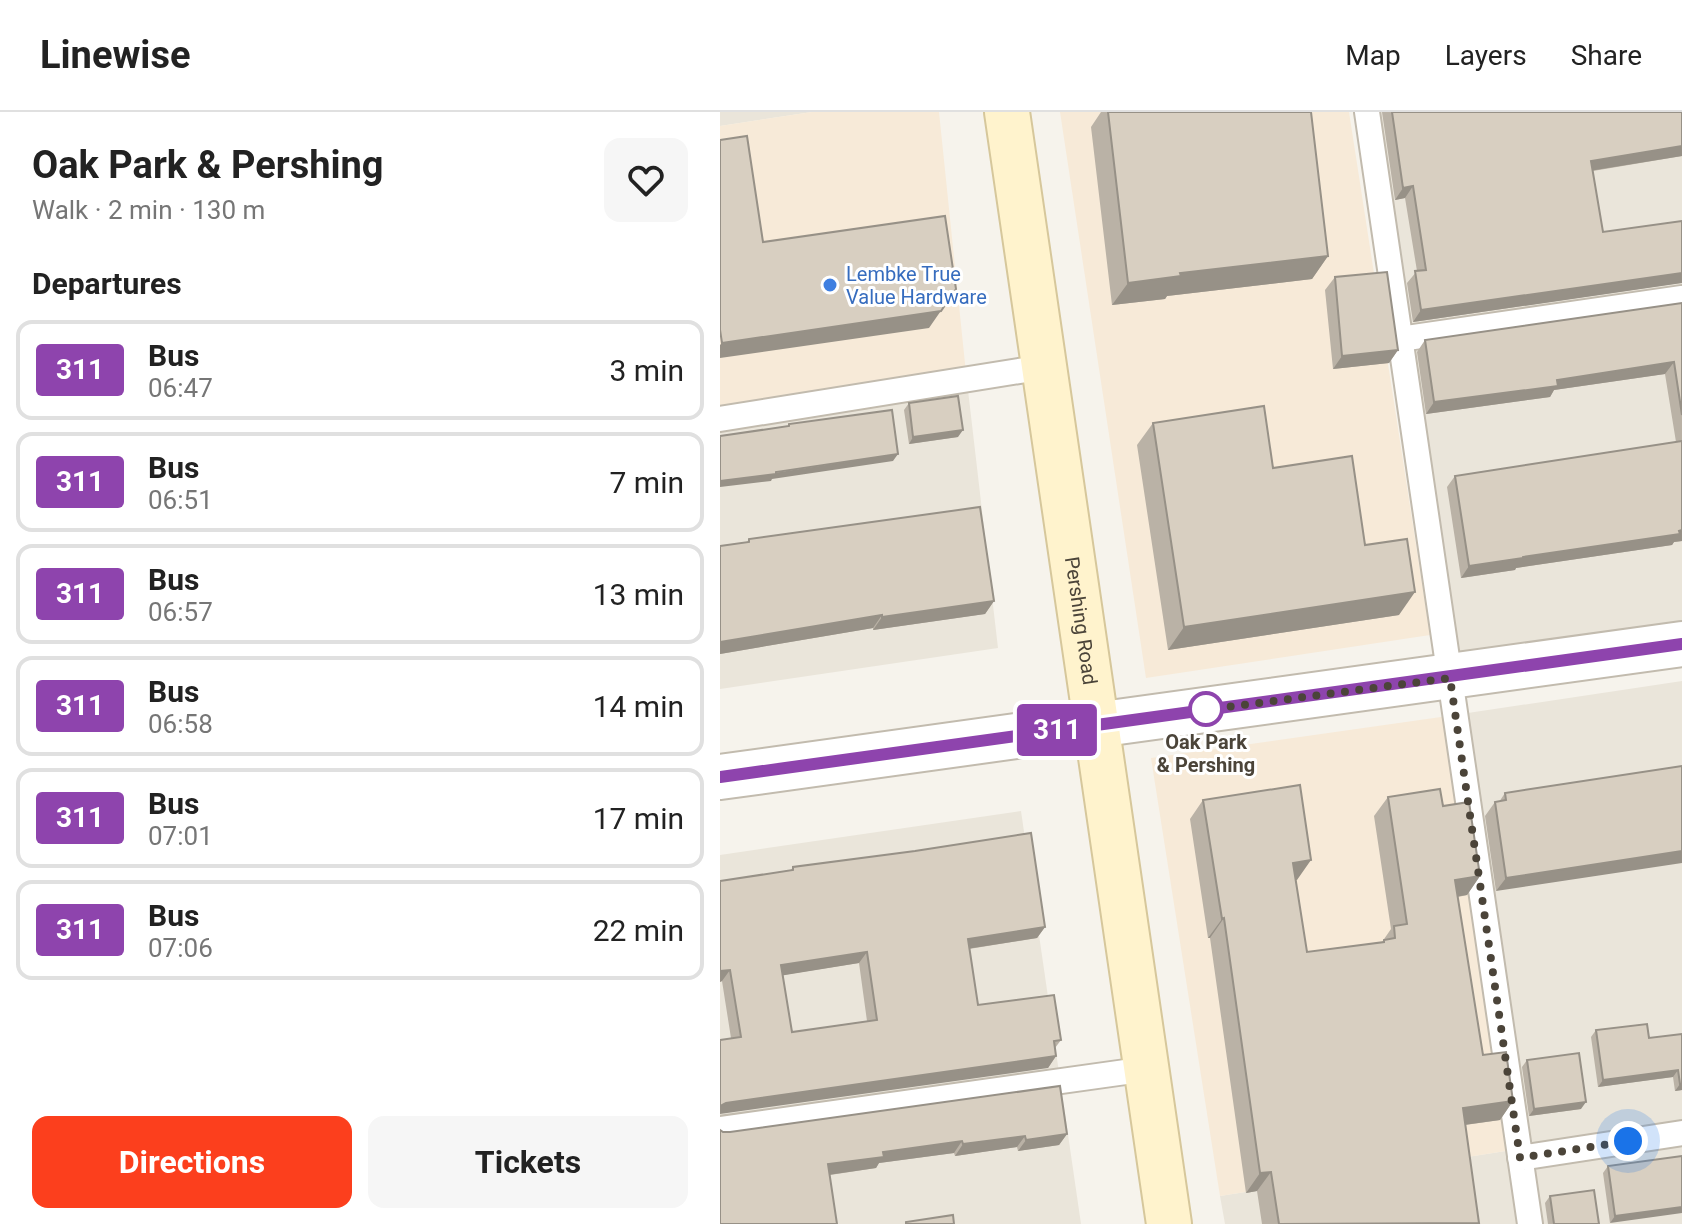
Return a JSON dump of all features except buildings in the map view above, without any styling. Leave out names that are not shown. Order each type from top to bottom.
[{"type":"main road","name":"Pershing Road","points":[[1007,112],[1169,1224]]},
{"type":"street","points":[[720,777],[1682,644]]},
{"type":"lane","points":[[1367,112],[1530,1224]]},
{"type":"lane","points":[[1400,339],[1682,298]]},
{"type":"lane","points":[[720,419],[1044,367]]},
{"type":"lane","points":[[720,1129],[1147,1069]]},
{"type":"lane","points":[[1520,1158],[1682,1133]]},
{"type":"shaded area","points":[[720,112],[812,112],[720,126]]},
{"type":"shaded area","points":[[812,112],[939,112],[966,373],[720,409],[720,126]]},
{"type":"shaded area","points":[[1060,112],[1349,112],[1430,635],[1146,678]]},
{"type":"shaded area","points":[[1376,112],[1682,112],[1682,635],[1455,668]]},
{"type":"shaded area","points":[[966,373],[998,648],[720,689],[720,409]]},
{"type":"shaded area","points":[[1682,681],[1682,1224],[1225,1224],[1220,1196],[1512,1150],[1448,716]]},
{"type":"shaded area","points":[[1448,716],[1512,1150],[1220,1196],[1151,758]]},
{"type":"shaded area","points":[[1021,811],[1081,1224],[720,1224],[720,855]]},
{"type":"bus line","name":"311","points":[[720,777],[1682,644]]},
{"type":"place","name":"Lembke True Value Hardware","points":[[830,285]]},
{"type":"place","name":"Oak Park & Pershing","points":[[1206,709]]},
{"type":"route","points":[[1206,709],[1197,711],[1450,678],[1520,1158],[1628,1141]]}]
